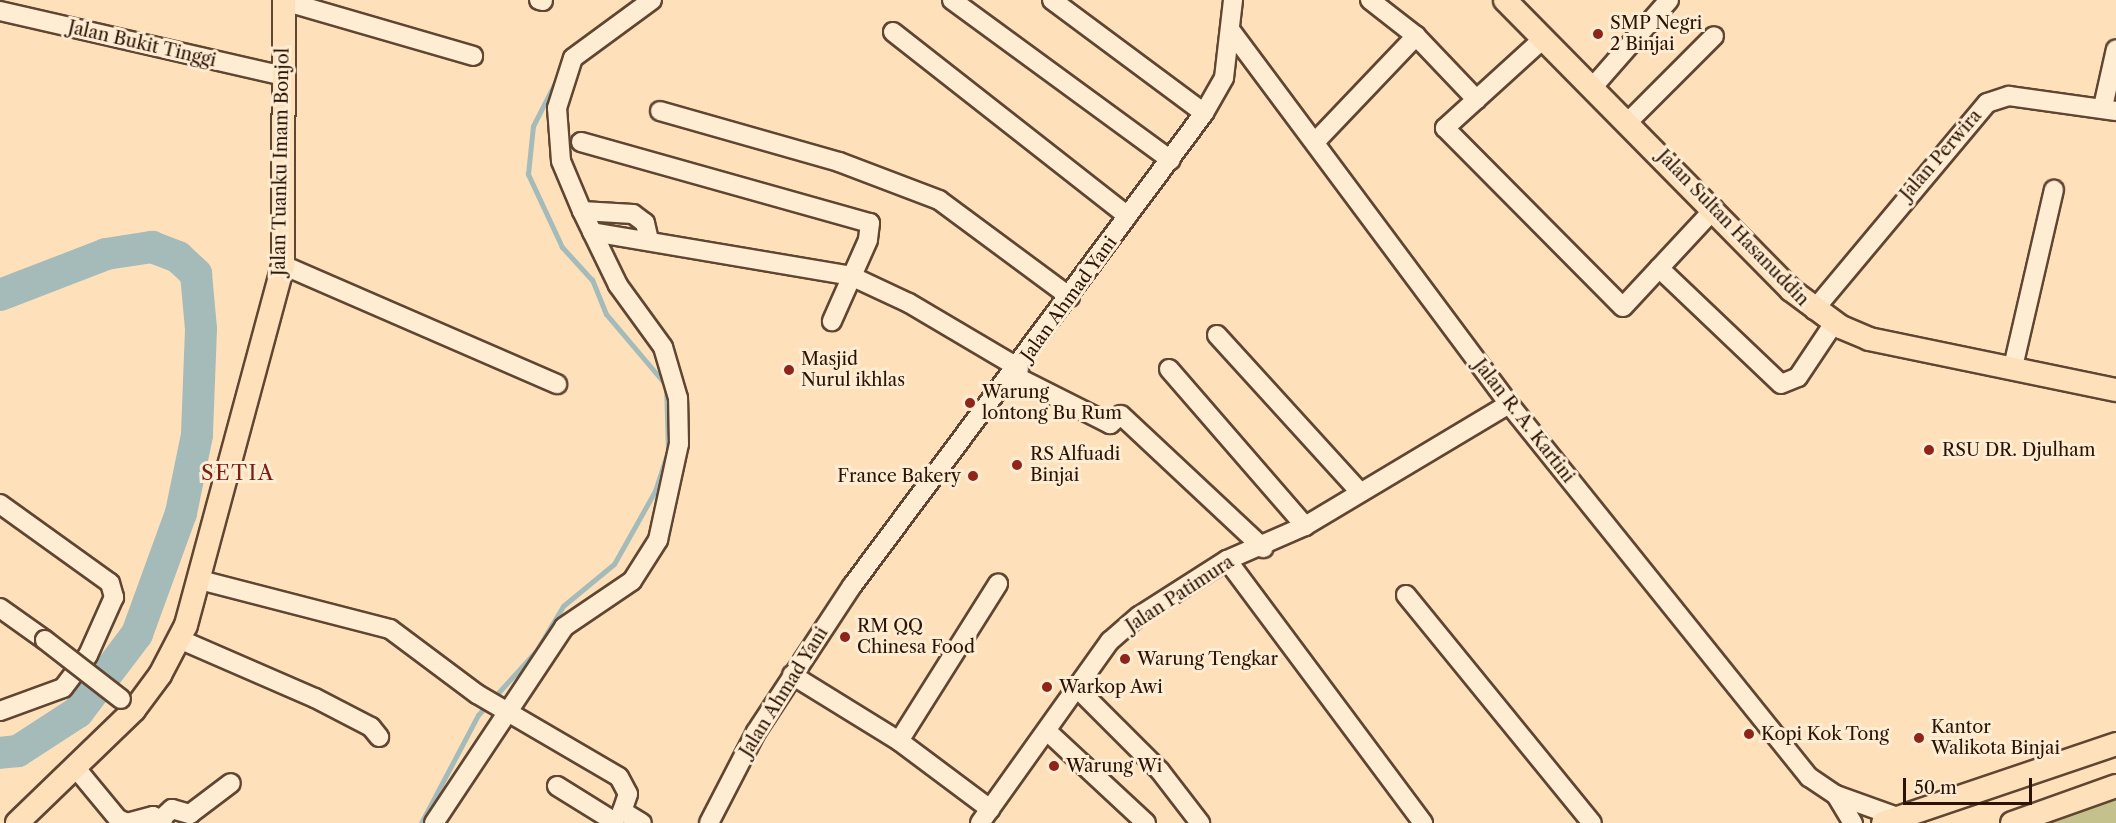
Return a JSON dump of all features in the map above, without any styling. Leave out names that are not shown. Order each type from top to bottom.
[{"type":"main road","name":"Jalan Sultan Hasanuddin","points":[[1505,0],[1592,88],[1629,121],[1814,310],[1834,323],[1869,339],[2116,390]]},
{"type":"main road","name":"Jalan Tuanku Imam Bonjol","points":[[17,823],[75,767],[179,639],[200,580],[283,265],[284,1]]},
{"type":"main road","points":[[1898,821],[2116,744]]},
{"type":"main road","points":[[2012,823],[2116,786]]},
{"type":"street","points":[[434,823],[501,709],[564,627],[632,581],[648,560],[658,540],[676,461],[678,398],[663,347],[618,285],[582,211],[561,161],[557,108],[562,80],[573,58],[595,38],[652,0]]},
{"type":"street","points":[[951,0],[1171,160]]},
{"type":"street","points":[[1052,0],[1204,113]]},
{"type":"street","name":"Jalan Ahmad Yani","points":[[709,823],[792,675],[852,586],[1016,372],[1204,113],[1224,78],[1233,0]]},
{"type":"street","points":[[1370,0],[1416,36],[1477,100]]},
{"type":"street","points":[[1592,88],[1669,0]]},
{"type":"street","points":[[284,1],[473,56]]},
{"type":"street","name":"Jalan Bukit Tinggi","points":[[0,11],[284,76]]},
{"type":"street","name":"Jalan R. A. Kartini","points":[[1231,31],[1317,140],[1509,404],[1809,777],[1836,795],[1898,821]]},
{"type":"street","points":[[893,32],[1128,216]]},
{"type":"street","points":[[1317,140],[1416,36]]},
{"type":"street","points":[[1629,121],[1714,36]]},
{"type":"street","points":[[1544,38],[1445,128],[1623,308],[1714,209]]},
{"type":"street","points":[[2110,109],[2116,49]]},
{"type":"street","name":"Jalan Perwira","points":[[1814,310],[1987,103],[2009,96],[2110,109]]},
{"type":"street","points":[[660,111],[839,162],[939,200],[1070,297]]},
{"type":"street","points":[[581,142],[870,223],[872,231],[832,321]]},
{"type":"street","points":[[2013,367],[2054,190]]},
{"type":"street","points":[[582,211],[633,214],[645,223],[649,240]]},
{"type":"street","points":[[592,232],[851,276],[909,303],[1016,372],[1110,424],[1121,414],[1263,548]]},
{"type":"street","points":[[283,265],[557,384]]},
{"type":"street","points":[[1659,268],[1781,384],[1798,377],[1834,323]]},
{"type":"street","points":[[1217,335],[1359,491]]},
{"type":"street","points":[[1169,369],[1305,526]]},
{"type":"street","name":"Jalan Patimura","points":[[985,816],[1110,641],[1227,560],[1263,548],[1305,526],[1359,491],[1509,404]]},
{"type":"street","points":[[0,504],[110,583],[114,597],[88,655],[63,688],[0,711]]},
{"type":"street","points":[[1227,560],[1423,823]]},
{"type":"street","points":[[200,580],[390,629],[477,694],[619,777],[628,794],[618,819]]},
{"type":"street","points":[[899,741],[998,584]]},
{"type":"street","points":[[1406,595],[1592,823]]},
{"type":"street","points":[[4,616],[45,640],[127,704]]},
{"type":"street","points":[[179,639],[315,698],[371,727],[379,737]]},
{"type":"street","points":[[792,675],[899,741],[985,816]]},
{"type":"street","points":[[1077,688],[1160,771],[1200,823]]},
{"type":"street","points":[[1047,732],[1146,823]]},
{"type":"street","points":[[75,767],[118,819],[161,821],[172,809],[195,818],[231,783]]},
{"type":"street","points":[[557,786],[618,819],[642,823]]},
{"type":"street","name":"Jalan R. A. Kartini","points":[[1836,795],[1853,823]]},
{"type":"shaded area","points":[[2116,796],[2116,823],[2034,823]]},
{"type":"waterway","points":[[421,823],[478,715],[536,651],[563,606],[614,564],[655,491],[668,451],[666,385],[606,314],[592,280],[562,247],[528,174],[533,126],[560,73]]},
{"type":"waterway","points":[[0,295],[106,254],[152,247],[178,257],[196,274],[201,329],[197,435],[181,513],[137,634],[78,712],[18,751],[0,753]]},
{"type":"place","name":"SMP Negri 2 Binjai","points":[[1598,34]]},
{"type":"place","name":"Masjid Nurul ikhlas","points":[[789,370]]},
{"type":"place","name":"Warung lontong Bu Rum","points":[[970,403]]},
{"type":"place","name":"RSU DR. Djulham","points":[[1929,450]]},
{"type":"place","name":"RS Alfuadi Binjai","points":[[1017,465]]},
{"type":"place","name":"France Bakery","points":[[973,476]]},
{"type":"place","name":"RM QQ Chinesa Food","points":[[845,637]]},
{"type":"place","name":"Warung Tengkar","points":[[1125,659]]},
{"type":"place","name":"Warkop Awi","points":[[1047,687]]},
{"type":"place","name":"Kopi Kok Tong","points":[[1749,734]]},
{"type":"place","name":"Kantor Walikota Binjai","points":[[1919,738]]},
{"type":"place","name":"Warung Wi","points":[[1054,766]]},
{"type":"district","name":"SETIA","points":[[238,473]]}]
